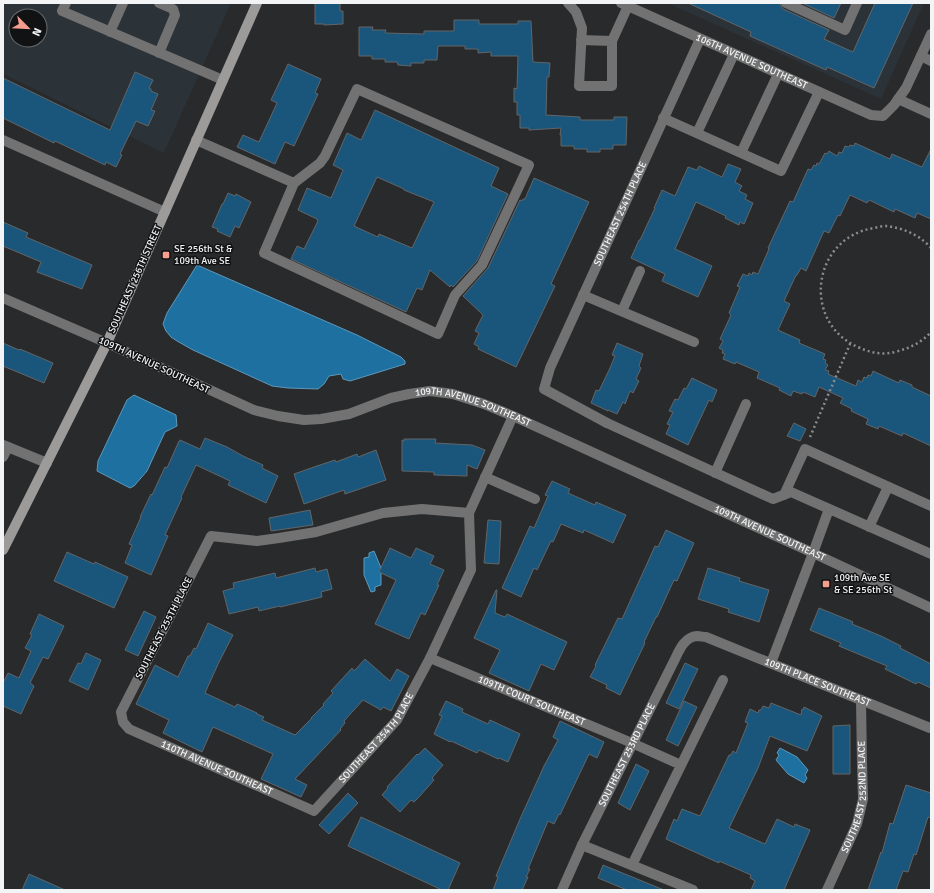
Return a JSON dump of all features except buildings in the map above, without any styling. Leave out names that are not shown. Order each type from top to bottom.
[{"type":"main road","name":"SOUTHEAST 256TH STREET","points":[[3,550],[107,343],[257,3]]},
{"type":"street","points":[[66,3],[62,11],[223,80]]},
{"type":"street","points":[[110,32],[123,3]]},
{"type":"street","points":[[159,3],[173,9],[175,15],[159,53]]},
{"type":"street","points":[[568,3],[576,12],[582,28],[579,86],[612,86],[612,41],[624,5]]},
{"type":"street","points":[[786,3],[845,30],[857,3]]},
{"type":"street","name":"106TH AVENUE SOUTHEAST","points":[[624,5],[871,115],[883,116],[898,99]]},
{"type":"street","points":[[931,34],[906,88],[898,99],[931,114]]},
{"type":"street","name":"SOUTHEAST 254TH PLACE","points":[[700,39],[550,368],[544,389],[607,424],[715,473]]},
{"type":"street","points":[[581,40],[612,41]]},
{"type":"street","points":[[697,133],[734,54]]},
{"type":"street","points":[[921,56],[931,61]]},
{"type":"street","points":[[741,153],[778,74]]},
{"type":"street","points":[[357,89],[529,165],[482,265],[455,295],[438,334],[264,253],[294,183],[320,163],[325,156],[357,89]]},
{"type":"street","points":[[664,118],[781,171],[819,92]]},
{"type":"street","points":[[3,140],[165,212]]},
{"type":"street","points":[[196,140],[294,183]]},
{"type":"street","points":[[622,311],[640,271]]},
{"type":"street","points":[[583,295],[694,342]]},
{"type":"street","name":"109TH AVENUE SOUTHEAST","points":[[3,298],[107,343],[254,410],[278,416],[304,420],[321,419],[349,414],[392,398],[430,391],[453,394],[484,404],[931,608]]},
{"type":"street","points":[[746,404],[715,473],[773,499],[791,492],[931,554]]},
{"type":"street","points":[[469,514],[512,416]]},
{"type":"street","points":[[3,457],[5,446],[47,463]]},
{"type":"street","points":[[784,495],[805,449],[931,506]]},
{"type":"street","points":[[485,477],[535,498]]},
{"type":"street","points":[[870,527],[888,487]]},
{"type":"street","name":"SOUTHEAST 255TH PLACE","points":[[123,722],[121,712],[211,536],[257,541],[316,532],[383,513],[422,509],[469,514]]},
{"type":"street","points":[[772,664],[829,509]]},
{"type":"street","name":"SOUTHEAST 254TH PLACE","points":[[314,811],[397,720],[430,658],[471,570],[469,514]]},
{"type":"street","name":"SOUTHEAST 253RD PLACE","points":[[562,890],[582,845],[680,649],[689,638],[697,636],[706,637]]},
{"type":"street","name":"109TH PLACE SOUTHEAST","points":[[706,637],[930,728]]},
{"type":"street","name":"109TH COURT SOUTHEAST","points":[[430,658],[681,764]]},
{"type":"street","points":[[632,865],[723,680]]},
{"type":"street","name":"SOUTHEAST 252ND PLACE","points":[[827,890],[857,824],[863,799],[861,700]]},
{"type":"street","name":"110TH AVENUE SOUTHEAST","points":[[123,722],[129,729],[314,811]]},
{"type":"street","points":[[582,845],[693,890]]},
{"type":"path","points":[[931,248],[926,242],[907,230],[885,226],[863,230],[844,240],[830,255],[822,274],[820,294],[825,314],[835,331],[850,344],[869,352],[889,354],[909,349],[926,338],[931,332]]},
{"type":"path","points":[[805,449],[850,344]]},
{"type":"shaded area","points":[[3,3],[231,3],[164,153],[3,74]]},
{"type":"shaded area","points":[[667,3],[924,3],[881,99]]},
{"type":"water","points":[[197,265],[357,335],[401,357],[405,361],[405,364],[350,381],[343,379],[341,374],[329,376],[324,384],[318,389],[288,388],[272,386],[193,350],[171,337],[163,324],[167,313]]},
{"type":"water","points":[[134,395],[176,415],[177,426],[165,432],[147,471],[134,486],[130,488],[97,471],[98,461],[127,400]]},
{"type":"water","points":[[374,551],[381,568],[381,585],[375,587],[375,591],[371,592],[364,575],[364,558],[369,557],[369,553]]},
{"type":"water","points":[[780,748],[797,757],[808,770],[805,775],[807,778],[804,783],[788,774],[776,760],[779,755],[777,753]]},
{"type":"place","name":"SE 256th St & 109th Ave SE","points":[[166,255]]},
{"type":"place","name":"109th Ave SE & SE 256th St","points":[[826,584]]}]
